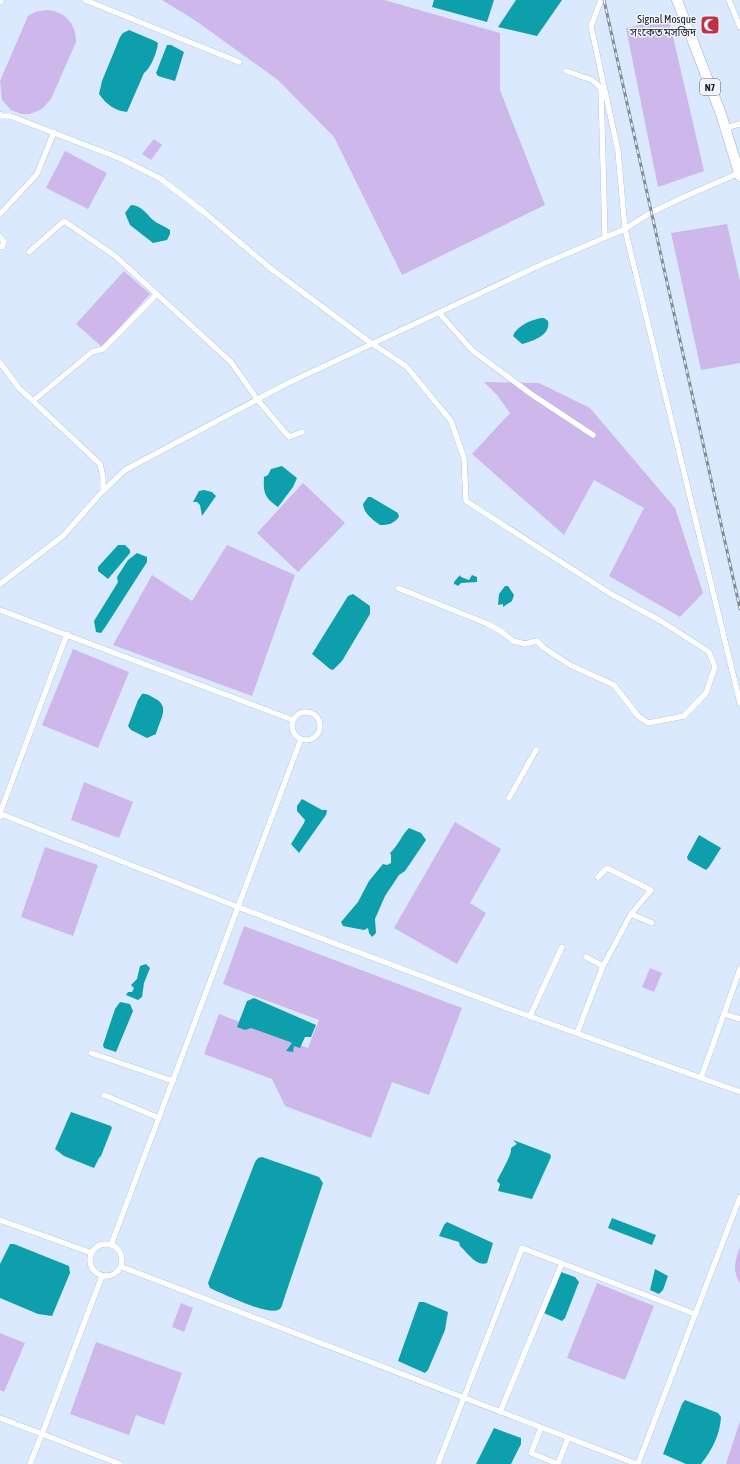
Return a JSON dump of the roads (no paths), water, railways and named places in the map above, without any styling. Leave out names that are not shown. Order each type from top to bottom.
[{"type":"highway","name":"N7","points":[[677,0],[725,128],[740,174]]},
{"type":"street","points":[[85,0],[239,62]]},
{"type":"street","points":[[601,0],[592,26],[618,151],[624,229],[740,703]]},
{"type":"street","points":[[729,0],[740,27]]},
{"type":"street","points":[[566,70],[592,80],[601,88],[605,237]]},
{"type":"street","points":[[0,116],[10,116],[54,132],[119,158],[161,179],[205,213],[270,268],[371,343],[406,366],[451,420],[464,458],[466,501],[611,594],[661,621],[709,652],[715,667],[706,693],[684,716],[648,723],[638,716],[614,685],[570,665],[544,648],[537,641],[524,644],[513,641],[502,632],[488,624],[398,588]]},
{"type":"street","points":[[725,128],[740,124]]},
{"type":"street","points":[[0,214],[37,174],[54,132]]},
{"type":"street","points":[[0,584],[63,536],[104,490],[125,470],[257,399],[371,343],[439,313],[536,267],[624,229],[650,213],[684,197],[740,174]]},
{"type":"street","points":[[29,252],[64,221],[114,255],[231,362],[257,399],[289,437],[302,432]]},
{"type":"street","points":[[0,237],[4,242],[2,247]]},
{"type":"street","points":[[33,401],[92,352],[103,349],[157,294]]},
{"type":"street","points":[[439,313],[473,351],[531,394],[593,435]]},
{"type":"street","points":[[0,363],[19,388],[100,464],[104,490]]},
{"type":"street","points":[[0,610],[293,720]]},
{"type":"street","points":[[67,634],[0,815],[238,907],[577,1034],[740,1092]]},
{"type":"street","points":[[306,712],[316,716],[320,720],[321,726],[317,736],[306,740],[301,739],[293,731],[293,720],[296,716],[306,712]]},
{"type":"street","points":[[111,1245],[301,739]]},
{"type":"street","points":[[509,798],[536,750]]},
{"type":"street","points":[[577,1034],[603,966],[631,914],[652,890],[607,868],[598,877]]},
{"type":"street","points":[[631,914],[652,923]]},
{"type":"street","points":[[530,1016],[562,947]]},
{"type":"street","points":[[586,957],[603,966]]},
{"type":"street","points":[[701,1078],[740,969]]},
{"type":"street","points":[[724,1014],[740,1019]]},
{"type":"street","points":[[91,1053],[173,1081]]},
{"type":"street","points":[[104,1095],[159,1118]]},
{"type":"street","points":[[122,1267],[637,1464],[740,1197]]},
{"type":"street","points":[[0,1220],[92,1253]]},
{"type":"street","points":[[111,1245],[121,1254],[122,1267],[114,1275],[102,1276],[96,1273],[92,1267],[90,1260],[92,1253],[100,1246],[111,1245]]},
{"type":"street","points":[[438,1464],[522,1248],[695,1314]]},
{"type":"street","points":[[500,1412],[562,1263]]},
{"type":"street","points":[[30,1464],[102,1276]]},
{"type":"street","points":[[0,1418],[120,1464]]},
{"type":"street","points":[[541,1428],[531,1453],[558,1464],[568,1438]]},
{"type":"water","points":[[434,0],[494,0],[487,22],[432,7]]},
{"type":"water","points":[[516,0],[562,0],[537,36],[498,27]]},
{"type":"water","points":[[129,30],[158,43],[153,60],[147,71],[144,73],[127,112],[111,106],[99,94],[102,81],[120,37],[123,33]]},
{"type":"water","points":[[167,45],[171,45],[184,52],[175,81],[158,76],[156,73]]},
{"type":"water","points":[[131,205],[141,208],[153,220],[170,230],[167,240],[153,243],[130,225],[125,213]]},
{"type":"water","points":[[544,318],[548,321],[548,326],[547,330],[540,337],[522,344],[513,336],[521,326],[526,323],[535,319]]},
{"type":"water","points":[[282,466],[297,478],[293,487],[278,507],[270,501],[266,495],[264,477],[268,475],[271,469]]},
{"type":"water","points":[[204,490],[212,492],[216,496],[202,516],[200,505],[197,502],[193,502],[199,491]]},
{"type":"water","points":[[368,497],[371,497],[398,513],[399,517],[391,524],[380,525],[365,511],[363,504]]},
{"type":"water","points":[[118,545],[125,545],[130,550],[130,553],[108,579],[98,571],[98,567]]},
{"type":"water","points":[[137,553],[147,557],[147,562],[101,633],[96,632],[94,621],[118,582],[117,577],[128,560]]},
{"type":"water","points":[[460,575],[461,577],[469,580],[472,575],[477,577],[477,582],[461,583],[458,586],[455,584],[454,585],[454,582]]},
{"type":"water","points":[[505,586],[508,586],[514,595],[512,601],[503,607],[503,604],[498,605],[499,594]]},
{"type":"water","points":[[353,594],[370,606],[370,614],[342,661],[333,670],[312,654],[348,596]]},
{"type":"water","points":[[142,694],[148,695],[159,701],[163,709],[162,718],[156,734],[147,738],[131,730],[128,726],[138,700]]},
{"type":"water","points":[[302,799],[322,810],[327,810],[326,815],[299,853],[291,844],[305,820],[297,811],[297,806]]},
{"type":"water","points":[[409,828],[421,833],[426,840],[405,871],[399,875],[385,896],[375,919],[376,933],[372,937],[368,928],[364,930],[343,926],[341,922],[358,902],[369,881],[383,864],[387,865],[391,863],[390,853]]},
{"type":"water","points":[[699,835],[721,848],[706,870],[688,860],[687,857]]},
{"type":"water","points":[[146,964],[150,968],[144,983],[142,997],[138,1000],[126,995],[128,992],[132,992],[134,988],[131,985],[137,979],[140,966]]},
{"type":"water","points":[[254,998],[316,1025],[311,1037],[305,1037],[300,1048],[294,1046],[293,1052],[286,1051],[292,1043],[290,1042],[251,1028],[245,1030],[237,1027],[247,1001]]},
{"type":"water","points":[[120,1002],[130,1004],[133,1011],[116,1052],[104,1048],[103,1045],[115,1009]]},
{"type":"water","points":[[71,1112],[111,1126],[112,1128],[101,1156],[94,1168],[64,1156],[55,1149]]},
{"type":"water","points":[[513,1140],[550,1154],[551,1157],[532,1199],[498,1191],[500,1184],[497,1181],[508,1159],[511,1148],[517,1144]]},
{"type":"water","points":[[262,1157],[319,1177],[323,1183],[282,1306],[279,1310],[273,1311],[246,1304],[210,1288],[208,1283],[255,1162],[258,1158]]},
{"type":"water","points":[[612,1218],[656,1235],[652,1245],[608,1228]]},
{"type":"water","points":[[447,1222],[493,1243],[487,1263],[483,1264],[475,1261],[460,1246],[459,1242],[439,1236]]},
{"type":"water","points":[[10,1244],[14,1244],[69,1266],[70,1273],[52,1316],[38,1314],[0,1298],[0,1264]]},
{"type":"water","points":[[655,1269],[668,1276],[663,1290],[659,1294],[650,1290]]},
{"type":"water","points":[[561,1272],[575,1277],[579,1282],[565,1318],[562,1321],[544,1313]]},
{"type":"water","points":[[419,1302],[424,1302],[448,1312],[445,1330],[428,1370],[425,1373],[398,1361]]},
{"type":"water","points":[[685,1400],[718,1413],[721,1417],[715,1442],[701,1464],[686,1464],[663,1454],[682,1404]]},
{"type":"water","points":[[494,1428],[521,1438],[521,1444],[511,1464],[476,1464]]},
{"type":"railway","points":[[604,0],[740,609]]},
{"type":"place","name":"Signal Mosque সংকেত মসজিদ","points":[[710,25]]}]
